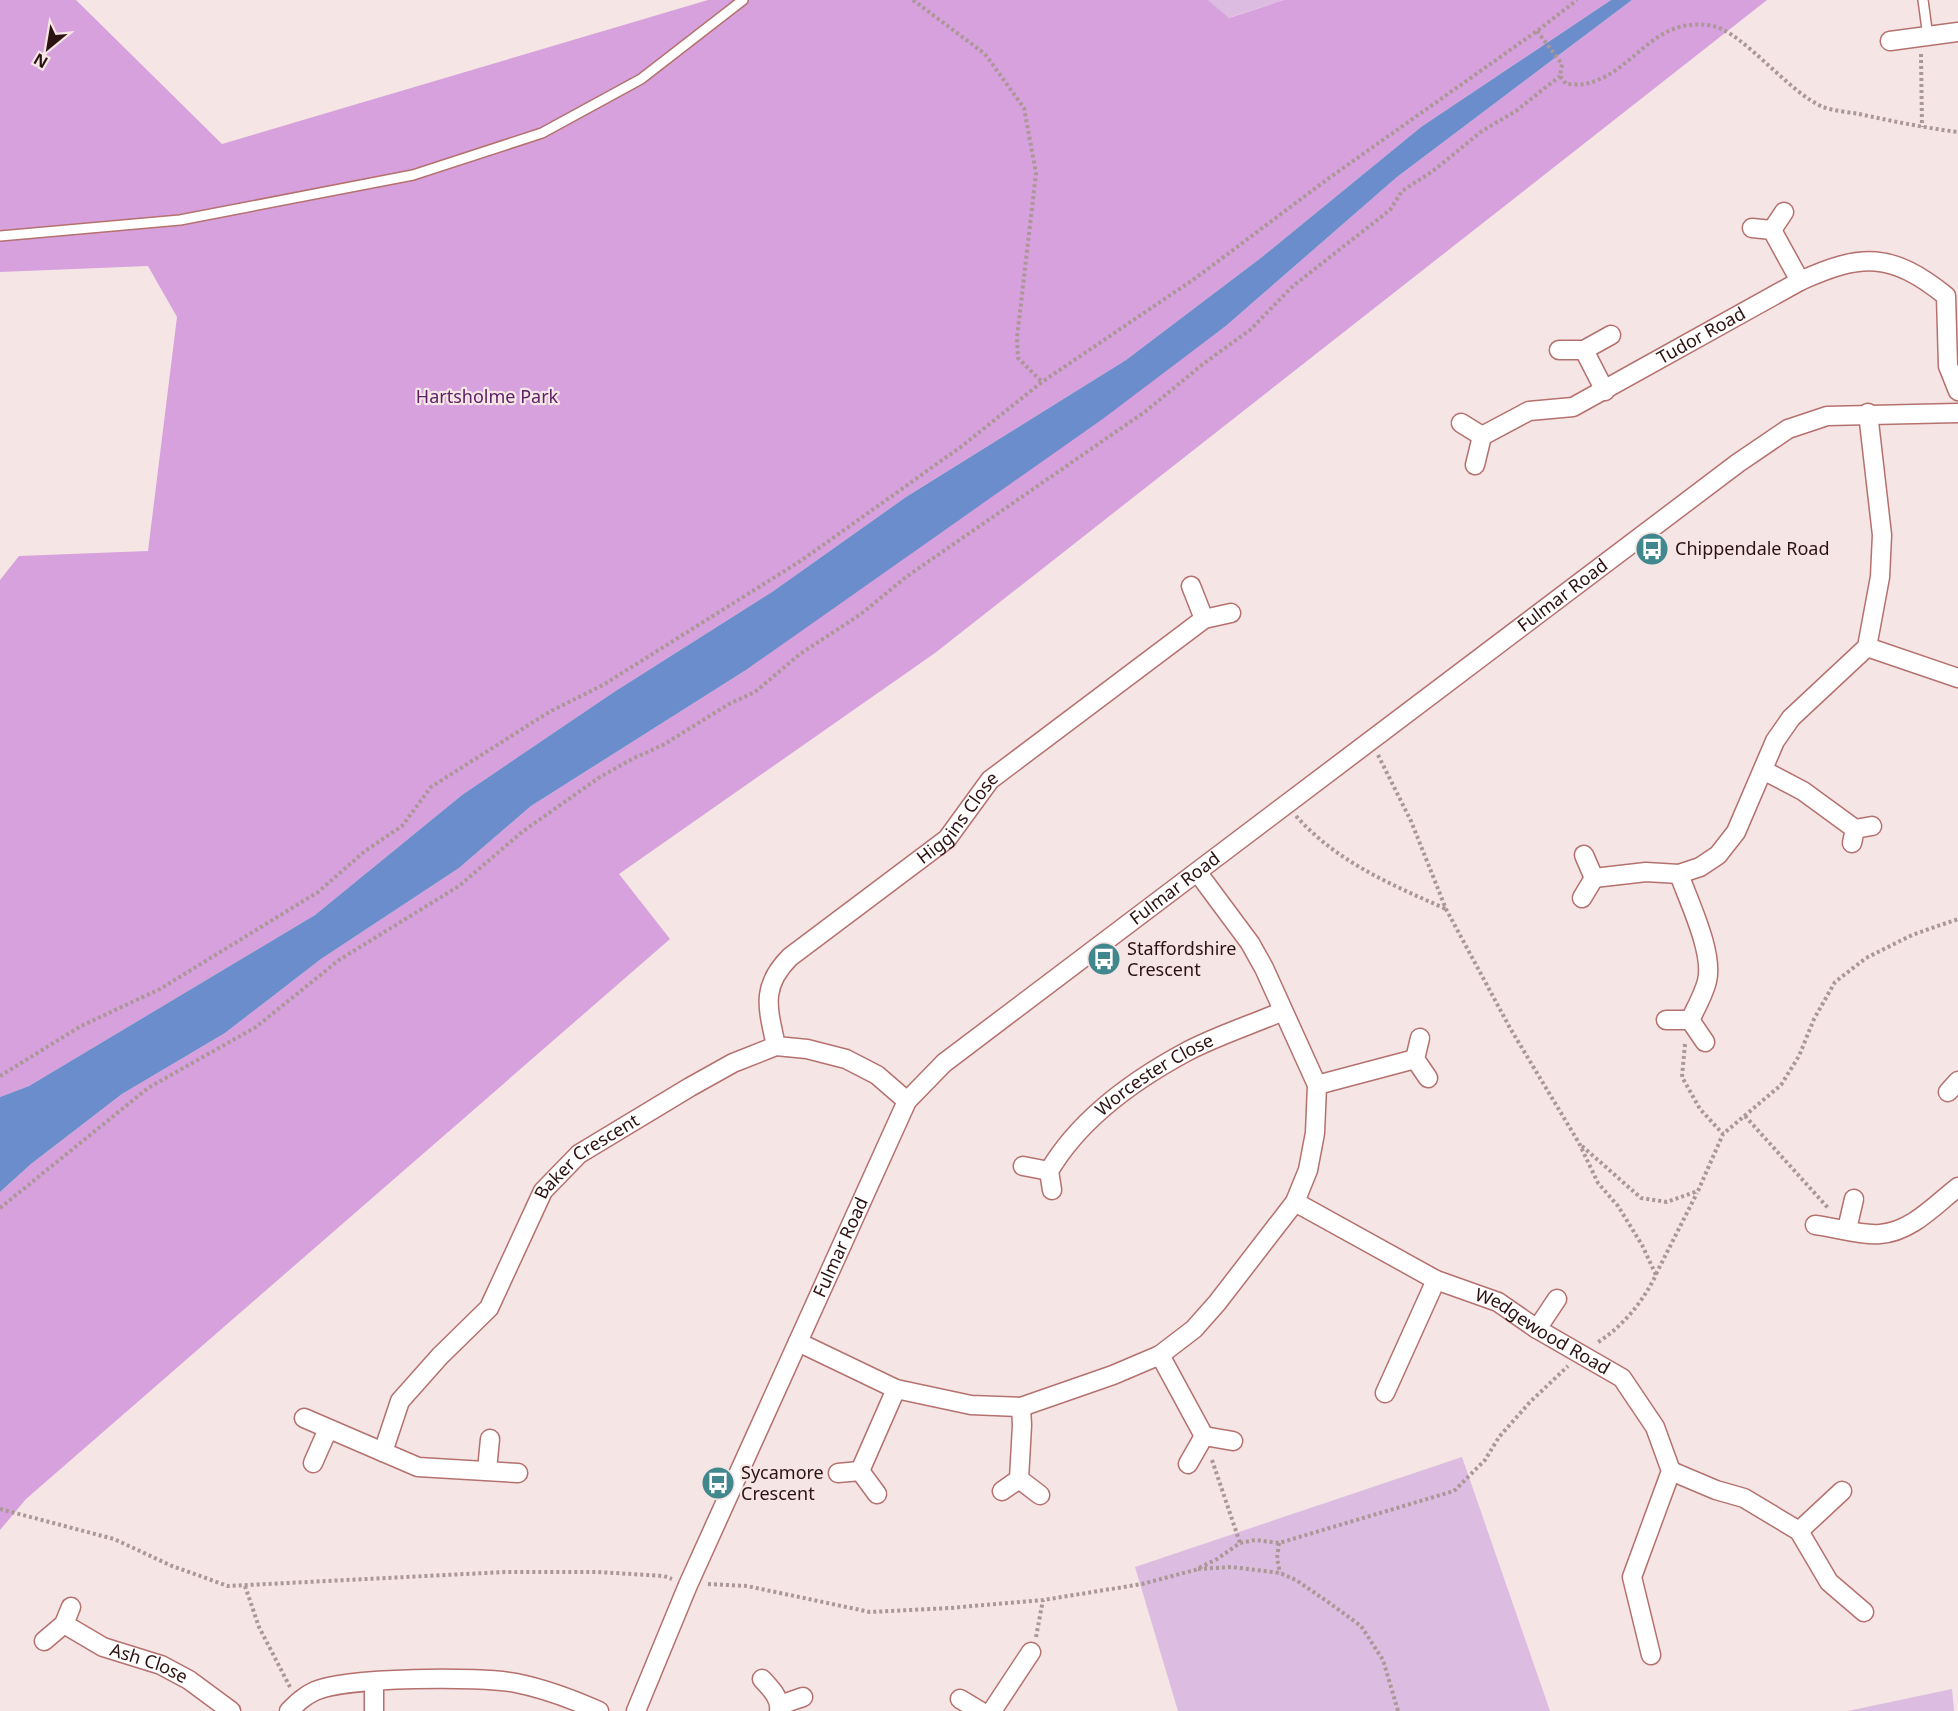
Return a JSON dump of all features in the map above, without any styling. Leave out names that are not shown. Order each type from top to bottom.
[{"type":"street","points":[[1890,41],[1958,32]]},
{"type":"street","points":[[1772,230],[1784,212]]},
{"type":"street","points":[[1752,228],[1772,230]]},
{"type":"street","points":[[1772,230],[1800,281]]},
{"type":"street","name":"Tudor Road","points":[[1482,436],[1529,411],[1573,407],[1800,281],[1828,268],[1869,259],[1897,265],[1952,292],[1948,366],[1958,391]]},
{"type":"street","points":[[1559,351],[1584,350],[1611,335]]},
{"type":"street","points":[[1584,350],[1605,391]]},
{"type":"street","name":"Fulmar Road","points":[[636,1711],[688,1585],[907,1101],[944,1064],[981,1033],[1198,873],[1738,463],[1788,429],[1827,416],[1958,412]]},
{"type":"street","points":[[1594,878],[1646,872],[1679,874],[1700,867],[1718,855],[1736,832],[1775,741],[1791,718],[1867,647],[1880,577],[1882,535],[1868,413]]},
{"type":"street","points":[[1461,423],[1482,436],[1475,465]]},
{"type":"street","points":[[1191,586],[1204,619]]},
{"type":"street","name":"Higgins Close","points":[[776,1046],[769,1010],[768,989],[775,972],[790,957],[947,838],[990,780],[1204,619],[1231,613]]},
{"type":"street","points":[[1867,647],[1958,678]]},
{"type":"street","points":[[1763,770],[1803,791],[1860,833]]},
{"type":"street","points":[[1584,855],[1594,878]]},
{"type":"street","points":[[798,1342],[897,1389],[971,1405],[1021,1407],[1113,1375],[1160,1355],[1194,1329],[1217,1303],[1295,1202],[1308,1170],[1315,1133],[1317,1085],[1264,968],[1250,943],[1198,873]]},
{"type":"street","points":[[1679,874],[1704,944],[1708,966],[1707,981],[1690,1020]]},
{"type":"street","points":[[1582,898],[1594,878]]},
{"type":"street","name":"Worcester Close","points":[[1049,1171],[1062,1149],[1079,1130],[1147,1076],[1187,1052],[1283,1011]]},
{"type":"street","points":[[1666,1020],[1690,1020]]},
{"type":"street","points":[[1690,1020],[1705,1042]]},
{"type":"street","points":[[1420,1038],[1415,1059],[1428,1078]]},
{"type":"street","name":"Baker Crescent","points":[[383,1452],[400,1401],[440,1356],[489,1308],[543,1191],[558,1173],[579,1155],[733,1063],[776,1046],[807,1049],[846,1059],[877,1075],[907,1101]]},
{"type":"street","points":[[1317,1085],[1415,1059]]},
{"type":"street","points":[[1023,1166],[1049,1171],[1052,1190]]},
{"type":"street","points":[[1815,1225],[1878,1234],[1895,1231],[1911,1224],[1958,1187]]},
{"type":"street","points":[[1847,1229],[1854,1199]]},
{"type":"street","name":"Wedgewood Road","points":[[1295,1202],[1436,1280],[1498,1302],[1537,1329],[1622,1378],[1655,1427],[1671,1471]]},
{"type":"street","points":[[1385,1393],[1436,1280]]},
{"type":"street","points":[[1537,1329],[1557,1299]]},
{"type":"street","points":[[1160,1355],[1204,1436]]},
{"type":"street","points":[[860,1471],[897,1389]]},
{"type":"street","points":[[1019,1479],[1021,1407]]},
{"type":"street","points":[[304,1418],[418,1467],[518,1473]]},
{"type":"street","points":[[313,1463],[328,1429]]},
{"type":"street","points":[[1204,1436],[1233,1441]]},
{"type":"street","points":[[1188,1464],[1204,1436]]},
{"type":"street","points":[[488,1470],[490,1439]]},
{"type":"street","points":[[838,1473],[860,1471]]},
{"type":"street","points":[[860,1471],[877,1494]]},
{"type":"street","points":[[1650,1655],[1632,1577],[1671,1471],[1716,1490],[1744,1498],[1799,1531],[1829,1582],[1864,1612]]},
{"type":"street","points":[[1002,1491],[1019,1479]]},
{"type":"street","points":[[1019,1479],[1040,1495]]},
{"type":"street","points":[[1799,1531],[1842,1491]]},
{"type":"street","points":[[44,1641],[64,1624],[71,1607]]},
{"type":"street","name":"Ash Close","points":[[64,1624],[103,1647],[161,1665],[189,1680],[231,1711]]},
{"type":"street","points":[[992,1711],[1031,1652]]},
{"type":"street","points":[[294,1706],[316,1691],[341,1685],[481,1679],[515,1682],[556,1693],[599,1711]]},
{"type":"street","points":[[762,1679],[779,1708],[803,1697]]},
{"type":"street","points":[[374,1682],[374,1711]]},
{"type":"street","points":[[960,1699],[980,1711]]},
{"type":"lane","points":[[0,236],[180,220],[413,175],[542,133],[641,79],[743,0]]},
{"type":"lane","points":[[1923,0],[1924,38]]},
{"type":"path","points":[[913,0],[985,54],[1024,108],[1036,173],[1017,338],[1018,358],[1042,382]]},
{"type":"path","points":[[0,1076],[81,1026],[160,989],[318,892],[365,851],[402,826],[431,787],[549,712],[603,685],[802,560],[962,446],[1042,382],[1197,277],[1377,143],[1537,31],[1577,0]]},
{"type":"path","points":[[1560,76],[1566,84],[1584,84],[1607,75],[1645,45],[1678,25],[1713,26],[1727,31],[1791,86],[1823,107],[1922,128],[1958,132]]},
{"type":"path","points":[[0,1208],[148,1088],[256,1027],[339,960],[459,886],[522,832],[600,777],[663,745],[729,704],[755,692],[800,654],[861,614],[906,577],[1146,411],[1203,364],[1250,330],[1293,286],[1390,210],[1402,191],[1433,171],[1482,131],[1516,111],[1560,76],[1562,64],[1537,31]]},
{"type":"path","points":[[1922,128],[1924,38]]},
{"type":"path","points":[[1371,740],[1410,821],[1446,909],[1510,1028],[1579,1143],[1598,1184],[1624,1216],[1642,1245],[1656,1275]]},
{"type":"path","points":[[1286,804],[1316,838],[1347,861],[1380,880],[1446,909]]},
{"type":"path","points":[[1195,1570],[1217,1559],[1240,1543],[1255,1540],[1279,1543],[1454,1491],[1485,1460],[1499,1437],[1530,1402],[1580,1354],[1619,1329],[1649,1289],[1698,1191],[1723,1134],[1781,1085],[1799,1056],[1814,1019],[1835,982],[1866,958],[1912,935],[1958,920]]},
{"type":"path","points":[[1690,1020],[1682,1077],[1700,1109],[1723,1134]]},
{"type":"path","points":[[1745,1116],[1847,1229]]},
{"type":"path","points":[[1579,1143],[1641,1198],[1667,1202],[1698,1191]]},
{"type":"path","points":[[1204,1436],[1240,1543]]},
{"type":"path","points":[[0,1509],[114,1539],[172,1566],[228,1586],[552,1572],[664,1576],[688,1585],[747,1586],[870,1612],[1043,1600],[1142,1584],[1195,1570],[1232,1567],[1280,1573],[1296,1580],[1361,1626],[1383,1660],[1398,1711]]},
{"type":"path","points":[[1279,1543],[1280,1573]]},
{"type":"path","points":[[245,1586],[259,1627],[294,1706]]},
{"type":"path","points":[[1031,1652],[1043,1600]]},
{"type":"shaded area","points":[[1208,0],[1284,0],[1228,18]]},
{"type":"shaded area","points":[[1462,1457],[1550,1711],[1178,1711],[1135,1567]]},
{"type":"shaded area","points":[[1952,1689],[1954,1711],[1848,1711]]},
{"type":"green space","name":"Hartsholme Park","points":[[0,0],[76,0],[222,144],[708,0],[1208,0],[1229,18],[1284,0],[1611,0],[1421,127],[1262,257],[1126,360],[906,497],[772,592],[614,692],[462,795],[315,915],[29,1086],[0,1097],[0,580],[19,556],[148,551],[177,317],[148,266],[0,272]]},
{"type":"green space","points":[[1632,0],[1767,0],[935,653],[619,874],[670,939],[26,1499],[0,1530],[0,1192],[31,1164],[122,1094],[225,1033],[321,959],[459,868],[531,806],[746,670],[1227,325],[1397,177]]},
{"type":"water","points":[[1611,0],[1632,0],[1397,177],[1227,325],[1104,418],[746,670],[531,806],[459,868],[321,959],[225,1033],[122,1094],[31,1164],[0,1192],[0,1097],[29,1086],[315,915],[462,795],[614,692],[772,592],[906,497],[1126,360],[1262,257],[1421,127]]},
{"type":"place","name":"Chippendale Road","points":[[1652,549]]},
{"type":"place","name":"Staffordshire Crescent","points":[[1104,959]]},
{"type":"place","name":"Sycamore Crescent","points":[[718,1483]]}]
